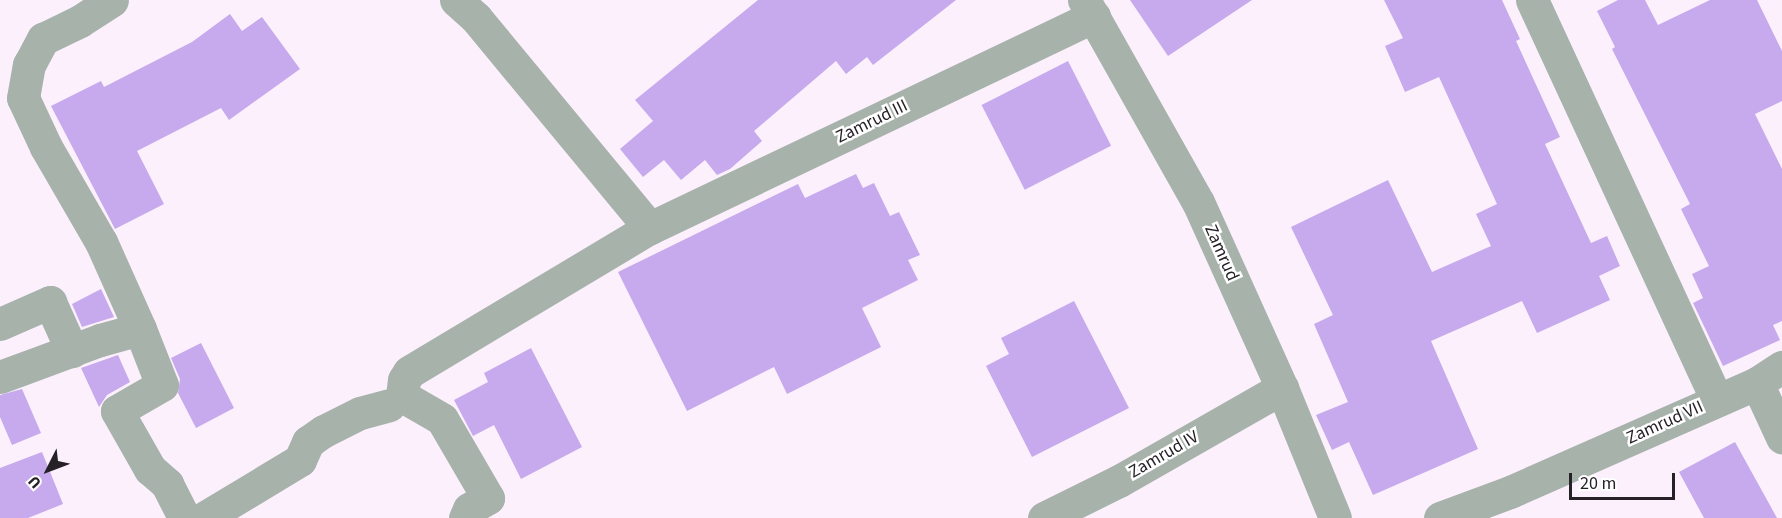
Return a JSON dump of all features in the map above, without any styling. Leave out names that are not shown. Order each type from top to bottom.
[{"type":"street","points":[[112,0],[80,21],[43,39],[29,65],[23,98],[46,147],[101,242],[162,385],[117,411],[150,469],[167,484],[184,518]]},
{"type":"street","points":[[456,0],[476,18],[650,228]]},
{"type":"street","points":[[1532,0],[1717,400]]},
{"type":"street","name":"Zamrud III","points":[[465,518],[469,509],[488,498],[442,419],[402,396],[404,380],[409,372],[650,228],[1089,8]]},
{"type":"street","name":"Zamrud","points":[[1089,8],[1198,202],[1282,388],[1335,518]]},
{"type":"street","points":[[0,324],[50,302],[72,351]]},
{"type":"street","points":[[0,377],[140,330]]},
{"type":"street","points":[[1770,375],[1782,437]]},
{"type":"street","name":"Zamrud VII","points":[[1440,518],[1510,492],[1770,375]]},
{"type":"street","name":"Zamrud IV","points":[[1044,518],[1119,481],[1282,388]]},
{"type":"street","points":[[204,518],[300,460],[308,442],[324,431],[360,413],[389,405]]},
{"type":"building","points":[[758,0],[956,0],[873,65],[867,57],[846,74],[836,61],[754,131],[762,141],[730,169],[717,175],[705,160],[681,180],[664,160],[643,177],[620,149],[653,121],[635,100]]},
{"type":"building","points":[[1130,0],[1252,0],[1168,56]]},
{"type":"building","points":[[1384,0],[1502,0],[1520,39],[1516,41],[1560,137],[1545,144],[1591,243],[1607,236],[1620,266],[1599,276],[1610,300],[1537,333],[1522,301],[1431,341],[1478,449],[1373,495],[1349,442],[1332,450],[1316,415],[1348,402],[1314,324],[1333,315],[1291,227],[1388,180],[1432,272],[1491,246],[1476,214],[1497,204],[1439,77],[1405,92],[1385,46],[1403,38]]},
{"type":"building","points":[[1618,0],[1645,0],[1658,25],[1710,0],[1757,0],[1782,51],[1782,101],[1755,114],[1782,169],[1782,321],[1773,325],[1780,340],[1723,366],[1693,303],[1703,298],[1692,274],[1709,266],[1681,209],[1690,204],[1612,49],[1615,47],[1597,11]]},
{"type":"building","points":[[230,14],[242,31],[262,17],[300,69],[229,120],[221,108],[137,151],[164,204],[115,229],[51,106],[101,81],[104,87],[192,42]]},
{"type":"building","points":[[1068,61],[1111,146],[1025,190],[982,105]]},
{"type":"building","points":[[856,174],[863,188],[874,183],[890,216],[899,212],[920,255],[908,260],[918,280],[862,308],[881,347],[787,394],[774,367],[687,411],[618,272],[798,184],[805,198]]},
{"type":"building","points":[[101,289],[114,317],[82,327],[72,304]]},
{"type":"building","points":[[1074,301],[1129,408],[1032,457],[986,366],[1009,354],[1001,338]]},
{"type":"building","points":[[201,343],[234,408],[196,428],[178,393],[180,379],[171,358]]},
{"type":"building","points":[[531,348],[582,447],[521,479],[494,425],[473,436],[454,400],[488,382],[484,373]]},
{"type":"building","points":[[118,355],[130,382],[107,395],[99,407],[81,368]]},
{"type":"building","points":[[22,389],[41,433],[12,445],[0,417],[0,395]]},
{"type":"building","points":[[1735,442],[1777,518],[1704,518],[1679,472]]},
{"type":"building","points":[[42,452],[63,504],[28,518],[0,518],[0,468]]}]
